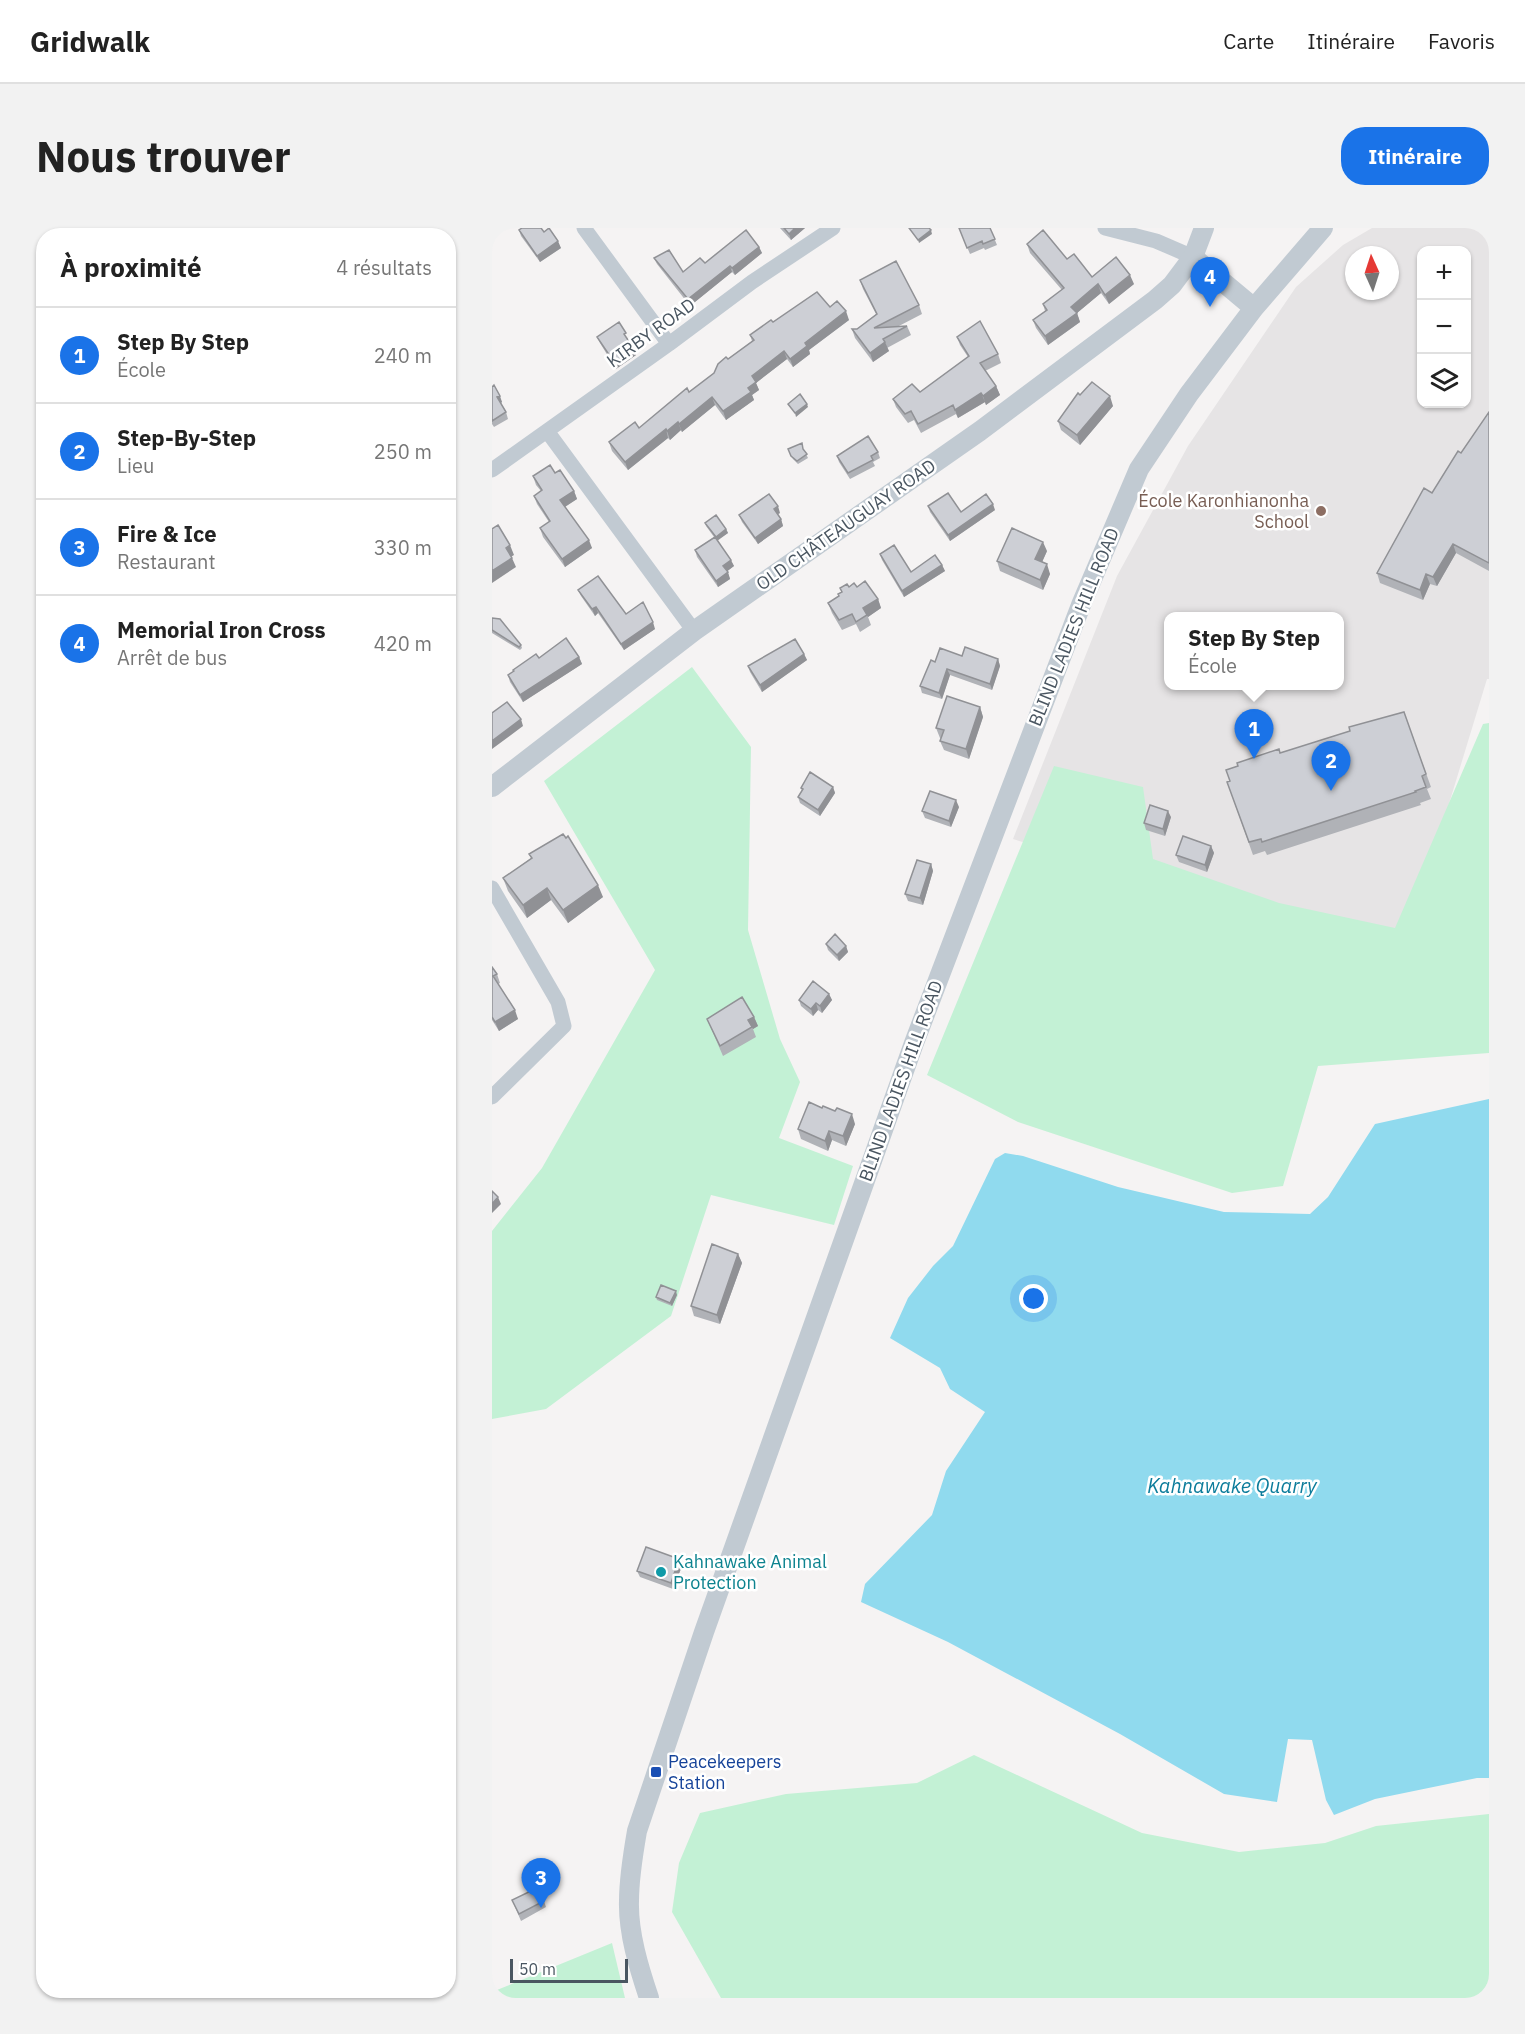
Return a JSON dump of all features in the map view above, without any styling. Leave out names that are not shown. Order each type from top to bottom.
[{"type":"street","points":[[584,228],[669,344]]},
{"type":"street","name":"KIRBY ROAD","points":[[492,470],[752,282],[833,228]]},
{"type":"street","points":[[1105,228],[1156,241],[1193,257],[1254,308]]},
{"type":"street","points":[[1193,257],[1204,228]]},
{"type":"street","name":"BLIND LADIES HILL ROAD","points":[[649,1998],[634,1944],[629,1903],[632,1858],[638,1831],[707,1622],[914,1043],[1081,604],[1139,469],[1189,394],[1254,308],[1323,228]]},
{"type":"street","name":"OLD CHÂTEAUGUAY ROAD","points":[[492,787],[694,631],[980,430],[1155,300],[1172,285],[1193,257]]},
{"type":"street","points":[[547,431],[694,631]]},
{"type":"street","points":[[492,888],[558,1002],[564,1026],[492,1097]]},
{"type":"shaded area","points":[[1372,228],[1489,228],[1489,679],[1487,679],[1402,958],[1013,839],[1117,576],[1188,446],[1296,287],[1343,245]]},
{"type":"green space","points":[[692,667],[751,747],[748,930],[780,1039],[800,1082],[779,1138],[853,1166],[834,1225],[711,1195],[671,1316],[546,1409],[492,1419],[492,1231],[542,1168],[655,970],[544,781]]},
{"type":"green space","points":[[1489,723],[1489,1053],[1318,1066],[1283,1186],[1232,1193],[1018,1122],[927,1075],[1054,766],[1143,787],[1153,859],[1279,903],[1395,928],[1483,724]]},
{"type":"green space","points":[[974,1755],[1142,1833],[1239,1852],[1325,1843],[1376,1826],[1489,1814],[1489,1998],[721,1998],[672,1912],[679,1863],[700,1813],[786,1794],[917,1783]]},
{"type":"green space","points":[[612,1943],[625,1998],[492,1998],[492,1992]]},
{"type":"water","name":"Kahnawake Quarry","points":[[1489,1099],[1489,1778],[1477,1778],[1375,1799],[1334,1815],[1326,1800],[1312,1740],[1288,1739],[1277,1802],[1224,1794],[1120,1734],[948,1642],[861,1602],[865,1584],[932,1515],[946,1471],[985,1412],[950,1389],[940,1368],[890,1338],[908,1298],[933,1266],[953,1246],[995,1159],[1005,1153],[1023,1156],[1118,1187],[1224,1212],[1310,1214],[1328,1197],[1375,1124]]},
{"type":"building","points":[[541,228],[544,232],[549,228],[558,241],[537,256],[519,230]]},
{"type":"building","points":[[784,228],[795,228],[789,234]]},
{"type":"building","points":[[909,228],[929,228],[931,230],[918,240]]},
{"type":"building","points":[[959,228],[990,228],[995,239],[983,244],[982,241],[967,248]]},
{"type":"building","points":[[746,230],[759,247],[732,268],[730,266],[688,299],[654,258],[669,250],[683,272],[700,258],[705,263]]},
{"type":"building","points":[[1043,230],[1067,259],[1074,254],[1092,277],[1116,257],[1130,275],[1105,295],[1098,284],[1071,307],[1077,313],[1045,336],[1033,320],[1047,310],[1043,304],[1064,288],[1027,244]]},
{"type":"building","points":[[896,261],[919,305],[874,328],[907,326],[883,339],[885,342],[870,353],[852,329],[857,329],[877,314],[860,280]]},
{"type":"building","points":[[817,292],[830,307],[837,301],[846,311],[805,343],[807,346],[790,359],[784,351],[752,376],[756,382],[748,388],[751,392],[723,411],[712,397],[679,424],[678,422],[667,431],[666,429],[625,462],[609,442],[635,422],[639,428],[687,388],[689,392],[714,373],[718,364],[726,357],[728,359],[754,340],[750,335]]},
{"type":"building","points":[[980,321],[998,354],[980,363],[996,386],[983,396],[981,393],[955,410],[953,405],[918,424],[911,411],[905,414],[893,399],[912,384],[920,392],[969,356],[957,337]]},
{"type":"building","points":[[619,322],[634,349],[614,362],[597,337]]},
{"type":"building","points":[[1092,382],[1110,396],[1077,435],[1058,421],[1078,393],[1080,395]]},
{"type":"building","points":[[494,385],[500,396],[497,397],[506,412],[492,421],[492,387]]},
{"type":"building","points":[[800,394],[807,404],[795,413],[788,404]]},
{"type":"building","points":[[1489,412],[1489,563],[1453,544],[1433,577],[1426,574],[1420,590],[1377,573],[1424,488],[1432,493],[1458,451],[1461,453]]},
{"type":"building","points":[[868,436],[878,452],[871,456],[873,460],[848,473],[837,456]]},
{"type":"building","points":[[802,443],[807,454],[797,461],[788,449]]},
{"type":"building","points":[[550,465],[555,473],[560,470],[574,491],[560,500],[589,540],[562,559],[540,528],[550,521],[534,496],[542,490],[533,476]]},
{"type":"building","points":[[948,493],[961,512],[986,494],[993,504],[948,535],[928,506]]},
{"type":"building","points":[[769,494],[778,506],[774,509],[781,519],[755,538],[739,515]]},
{"type":"building","points":[[716,515],[726,529],[716,537],[705,523]]},
{"type":"building","points":[[498,525],[510,545],[506,548],[512,558],[492,571],[492,529]]},
{"type":"building","points":[[1012,528],[1043,542],[1035,559],[1047,564],[1040,580],[997,561]]},
{"type":"building","points":[[715,537],[731,560],[723,566],[728,572],[716,581],[695,550]]},
{"type":"building","points":[[894,545],[911,572],[935,555],[942,565],[902,591],[880,554]]},
{"type":"building","points":[[598,576],[626,614],[643,602],[653,622],[621,644],[596,607],[592,609],[578,590]]},
{"type":"building","points":[[865,581],[878,599],[863,608],[867,615],[856,622],[852,614],[839,620],[828,603],[839,596],[838,594],[842,592],[840,588],[847,584],[849,587],[854,583],[857,587]]},
{"type":"building","points":[[492,618],[500,619],[521,645],[519,647],[492,630]]},
{"type":"building","points":[[566,638],[579,657],[520,695],[508,675],[536,654],[539,658]]},
{"type":"building","points":[[795,639],[804,654],[760,685],[748,666]]},
{"type":"building","points":[[965,647],[998,659],[990,684],[947,669],[939,693],[920,686],[931,660],[935,662],[940,648],[962,656]]},
{"type":"building","points":[[947,696],[980,707],[966,749],[940,741],[944,730],[936,728]]},
{"type":"building","points":[[507,702],[521,719],[492,741],[492,713]]},
{"type":"building","points":[[1404,712],[1426,774],[1422,776],[1426,787],[1262,842],[1261,839],[1249,842],[1227,782],[1230,781],[1226,770],[1238,766],[1237,763],[1279,749],[1280,753],[1350,731],[1349,727]]},
{"type":"building","points":[[810,772],[833,787],[818,810],[798,797]]},
{"type":"building","points":[[930,791],[956,800],[949,821],[922,811]]},
{"type":"building","points":[[1150,805],[1168,811],[1163,829],[1144,823]]},
{"type":"building","points":[[563,834],[566,838],[568,836],[598,885],[563,910],[547,888],[523,905],[503,878],[532,858],[529,854]]},
{"type":"building","points":[[1183,836],[1211,846],[1205,865],[1176,855]]},
{"type":"building","points":[[917,860],[931,864],[920,898],[905,894]]},
{"type":"building","points":[[835,934],[846,946],[837,955],[826,944]]},
{"type":"building","points":[[492,967],[497,974],[493,976],[515,1010],[495,1022],[492,1017]]},
{"type":"building","points":[[813,981],[829,994],[820,1006],[816,1003],[811,1009],[799,1000]]},
{"type":"building","points":[[742,997],[754,1017],[748,1020],[752,1027],[720,1046],[707,1019]]},
{"type":"building","points":[[809,1102],[822,1108],[823,1106],[835,1111],[837,1108],[852,1114],[843,1136],[829,1131],[825,1141],[798,1129]]},
{"type":"building","points":[[492,1191],[498,1197],[492,1204]]},
{"type":"building","points":[[712,1244],[738,1254],[717,1315],[691,1306]]},
{"type":"building","points":[[661,1285],[676,1291],[670,1303],[656,1297]]},
{"type":"building","name":"Kahnawake Animal Protection","points":[[646,1547],[679,1559],[671,1583],[637,1571]]},
{"type":"building","points":[[537,1888],[544,1901],[519,1914],[512,1900]]},
{"type":"place","name":"Memorial Iron Cross","points":[[1210,307]]},
{"type":"place","name":"École Karonhianonha School","points":[[1321,511]]},
{"type":"place","name":"Step By Step","points":[[1254,759]]},
{"type":"place","name":"Step-By-Step","points":[[1331,791]]},
{"type":"place","name":"Kahnawake Animal Protection","points":[[661,1572]]},
{"type":"place","name":"Peacekeepers Station","points":[[656,1772]]},
{"type":"place","name":"Fire & Ice","points":[[541,1908]]}]
